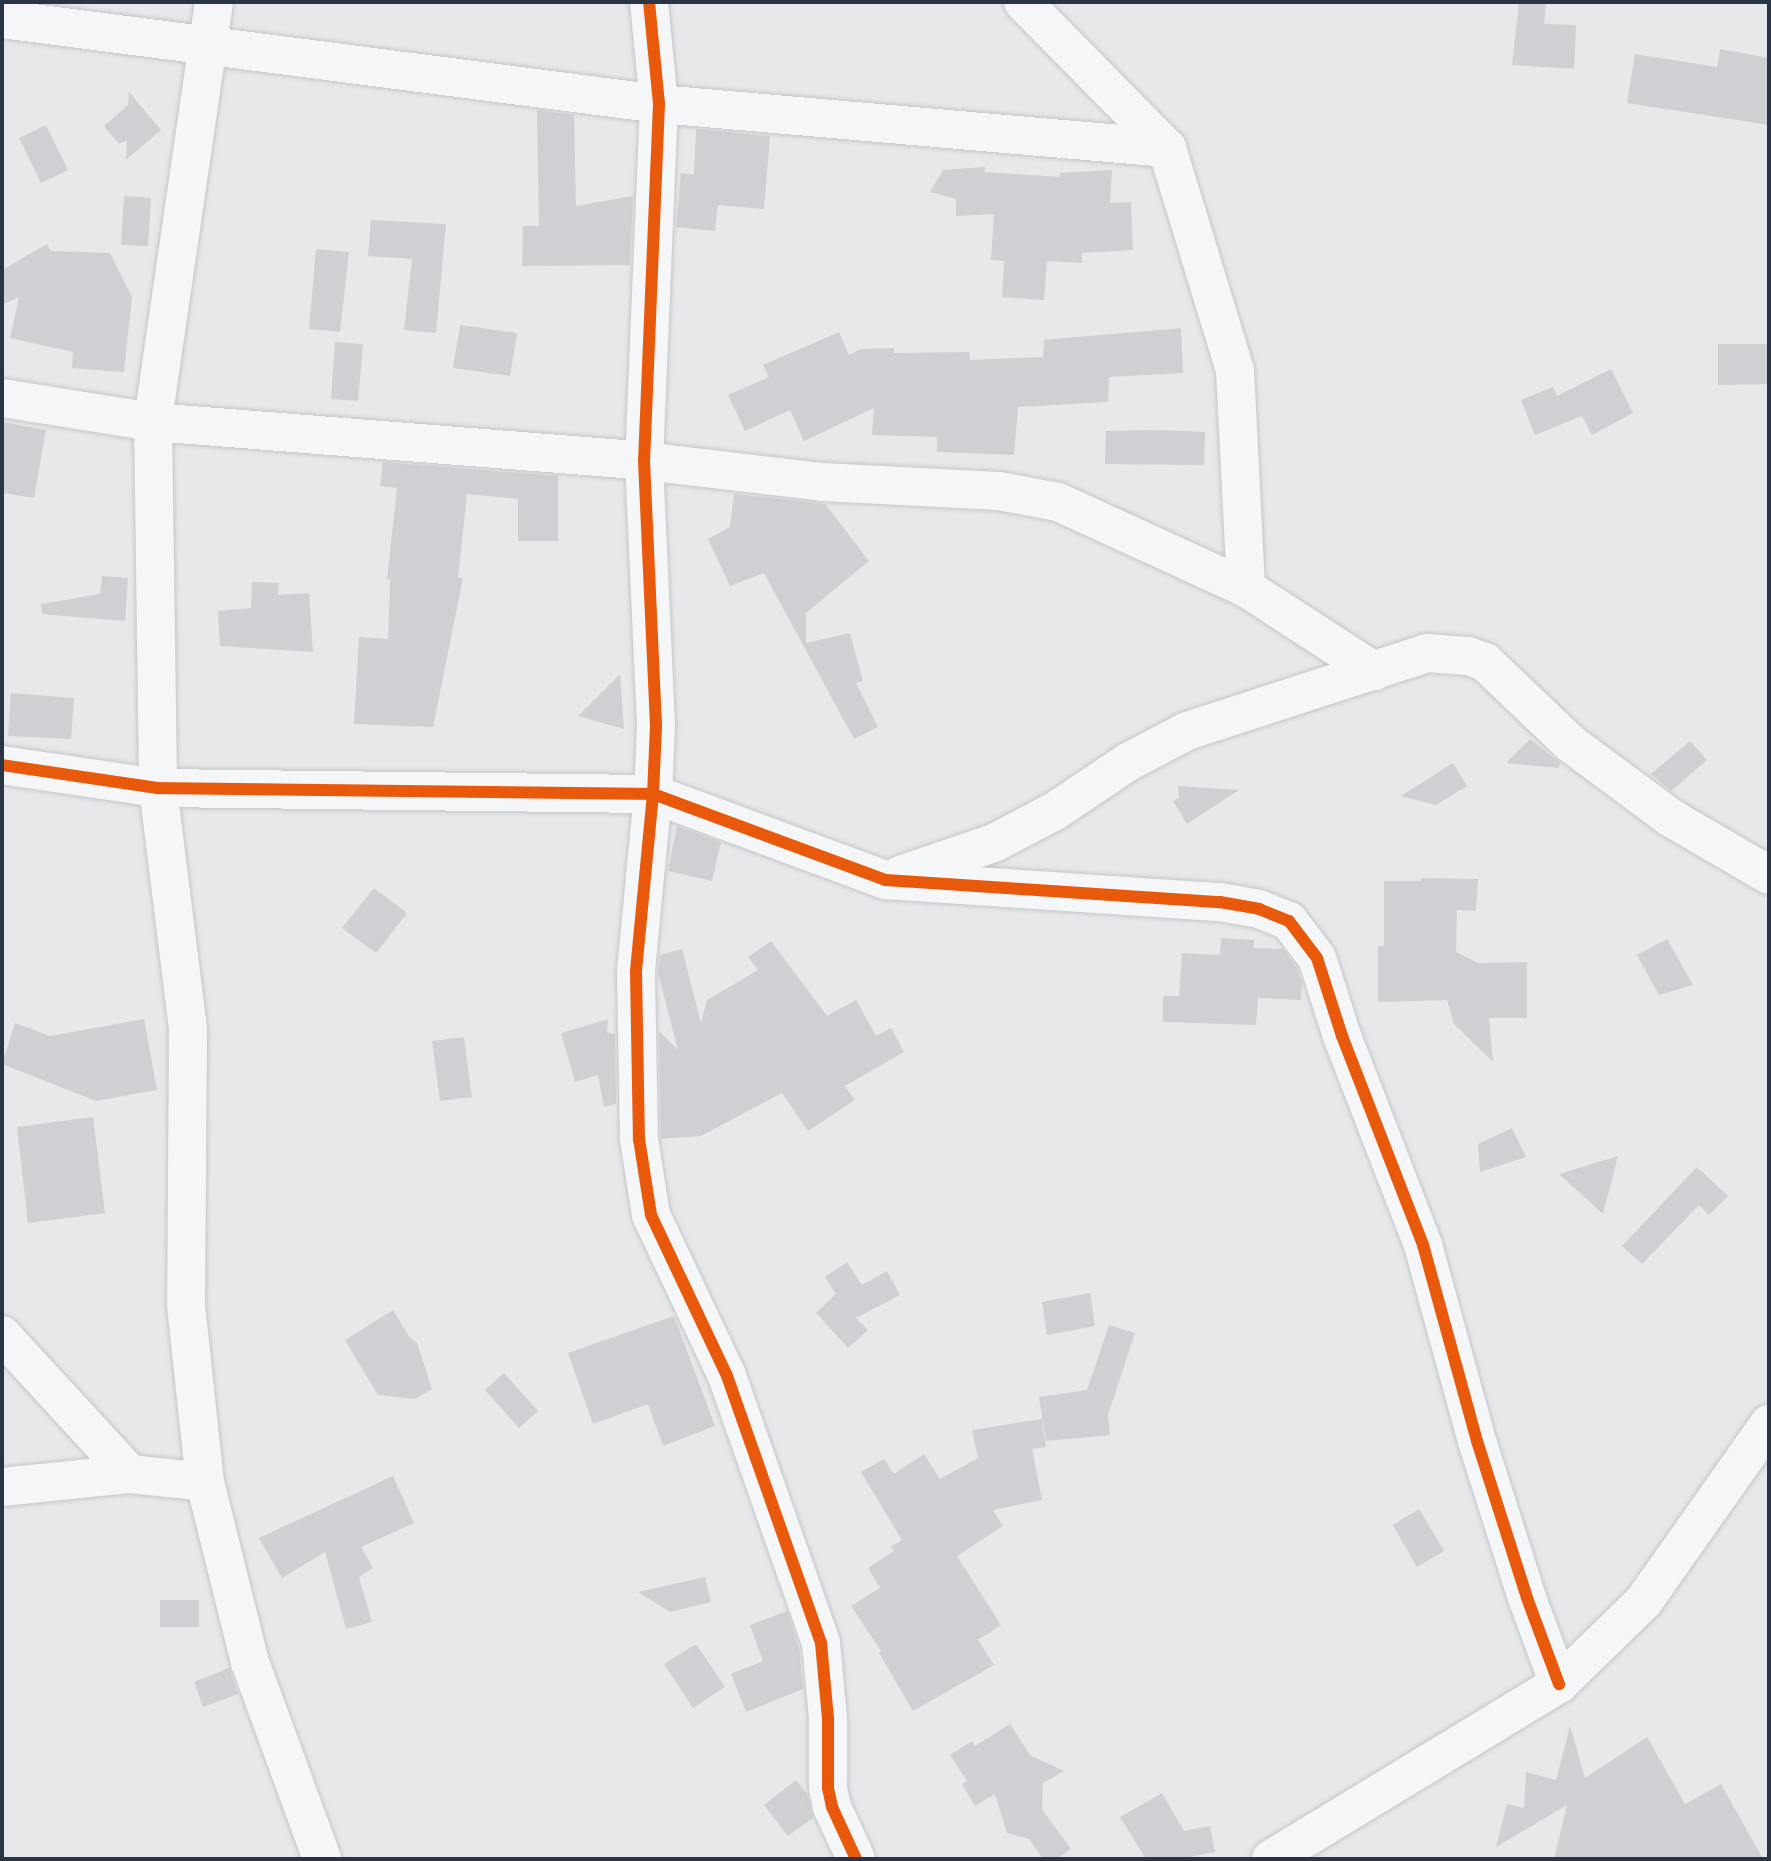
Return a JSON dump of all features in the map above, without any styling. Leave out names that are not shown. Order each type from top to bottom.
[{"type":"street","points":[[214,2],[153,422],[158,788],[188,1029],[186,1305],[205,1482],[250,1662],[322,1859]]},
{"type":"street","points":[[649,2],[659,104],[644,461],[656,726],[653,794],[636,971],[639,1139],[651,1215],[727,1376],[821,1643],[828,1718],[828,1788],[832,1807],[856,1859]]},
{"type":"street","points":[[1023,2],[1167,148],[1235,370],[1246,588]]},
{"type":"street","points":[[2,19],[659,104],[1167,148]]},
{"type":"street","points":[[2,398],[153,422],[644,461],[823,482],[999,491],[1058,502],[1246,588],[1374,671]]},
{"type":"street","points":[[886,880],[994,843],[1187,731],[1427,653],[1468,656],[1485,662],[1570,743],[1671,818],[1769,875]]},
{"type":"street","points":[[2,765],[158,788],[653,794],[886,880],[1220,902],[1274,913],[1289,921],[1304,936],[1317,958],[1342,1036],[1423,1245],[1477,1441],[1559,1684]]},
{"type":"street","points":[[2,1335],[130,1474]]},
{"type":"street","points":[[1271,1859],[1559,1684],[1644,1601],[1676,1560],[1769,1424]]},
{"type":"street","points":[[2,1487],[130,1474],[205,1482]]},
{"type":"building","points":[[1519,2],[1546,2],[1544,24],[1576,25],[1574,69],[1512,65]]},
{"type":"building","points":[[1720,49],[1769,58],[1769,125],[1627,103],[1635,54],[1717,67]]},
{"type":"building","points":[[129,92],[161,130],[126,160],[127,140],[119,144],[104,126],[128,105]]},
{"type":"building","points":[[537,110],[574,115],[576,206],[633,196],[630,265],[522,266],[523,226],[539,226]]},
{"type":"building","points":[[46,125],[68,170],[41,183],[19,138]]},
{"type":"building","points":[[696,129],[770,136],[764,209],[718,205],[715,231],[676,227],[681,173],[694,175]]},
{"type":"building","points":[[985,167],[985,172],[1060,177],[1060,173],[1112,170],[1110,203],[1131,202],[1133,250],[1082,253],[1082,263],[1047,261],[1044,300],[1002,297],[1004,261],[991,260],[994,214],[956,216],[956,199],[930,192],[943,170]]},
{"type":"building","points":[[124,196],[151,198],[148,246],[121,245]]},
{"type":"building","points":[[371,220],[446,224],[436,333],[404,330],[412,259],[368,256]]},
{"type":"building","points":[[47,244],[51,251],[110,253],[132,297],[124,372],[72,368],[73,352],[10,338],[19,297],[2,305],[2,270]]},
{"type":"building","points":[[316,249],[349,252],[340,332],[309,329]]},
{"type":"building","points":[[460,325],[517,333],[510,376],[453,368]]},
{"type":"building","points":[[1181,328],[1183,373],[1109,377],[1108,402],[1018,407],[1014,455],[937,452],[937,437],[872,435],[874,408],[804,441],[790,410],[745,431],[728,395],[769,377],[763,365],[839,332],[849,355],[861,349],[894,348],[894,353],[969,352],[970,360],[1043,357],[1044,340]]},
{"type":"building","points":[[335,342],[363,344],[358,401],[331,399]]},
{"type":"building","points":[[1718,344],[1769,344],[1769,384],[1718,385]]},
{"type":"building","points":[[1611,369],[1633,413],[1592,435],[1582,416],[1535,435],[1521,400],[1553,387],[1557,396]]},
{"type":"building","points":[[2,422],[46,430],[34,498],[2,493]]},
{"type":"building","points":[[1106,431],[1205,432],[1204,465],[1105,464]]},
{"type":"building","points":[[383,462],[558,476],[558,541],[518,541],[518,499],[467,494],[458,578],[463,578],[433,727],[354,724],[359,637],[388,639],[390,579],[387,579],[397,488],[380,486]]},
{"type":"building","points":[[734,494],[825,504],[869,561],[806,613],[806,643],[850,633],[863,681],[856,683],[878,727],[854,739],[764,573],[730,586],[708,539],[730,527]]},
{"type":"building","points":[[102,576],[128,578],[125,621],[42,614],[41,604],[100,594]]},
{"type":"building","points":[[252,582],[279,583],[278,595],[309,593],[313,652],[220,646],[218,611],[251,608]]},
{"type":"building","points":[[620,674],[624,729],[578,716]]},
{"type":"building","points":[[11,693],[74,698],[71,739],[8,736]]},
{"type":"building","points":[[1530,739],[1560,763],[1559,768],[1506,763]]},
{"type":"building","points":[[1690,741],[1707,760],[1671,791],[1651,774]]},
{"type":"building","points":[[1453,763],[1467,786],[1436,805],[1401,796]]},
{"type":"building","points":[[1178,786],[1239,790],[1187,824],[1173,801],[1179,798]]},
{"type":"building","points":[[677,826],[721,842],[712,881],[668,871]]},
{"type":"building","points":[[1421,878],[1478,879],[1476,911],[1457,910],[1456,952],[1478,963],[1527,962],[1527,1018],[1489,1018],[1493,1062],[1454,1024],[1447,1000],[1378,1002],[1378,946],[1384,946],[1384,881],[1421,881]]},
{"type":"building","points":[[374,888],[407,913],[376,953],[342,928]]},
{"type":"building","points":[[1221,938],[1254,940],[1254,948],[1283,949],[1297,968],[1302,983],[1301,1000],[1258,998],[1256,1025],[1163,1022],[1163,996],[1179,996],[1182,953],[1220,955]]},
{"type":"building","points":[[1667,939],[1693,985],[1659,995],[1637,955]]},
{"type":"building","points":[[771,941],[827,1016],[856,1000],[876,1036],[891,1028],[904,1052],[845,1086],[855,1100],[808,1131],[782,1093],[701,1136],[661,1139],[659,1031],[678,1050],[658,973],[660,955],[682,949],[701,1023],[707,1000],[758,970],[748,957]]},
{"type":"building","points":[[144,1019],[157,1090],[96,1101],[2,1064],[15,1023],[50,1036]]},
{"type":"building","points":[[608,1019],[607,1033],[615,1034],[616,1104],[604,1107],[598,1075],[575,1082],[561,1033]]},
{"type":"building","points":[[464,1037],[472,1097],[440,1101],[432,1041]]},
{"type":"building","points":[[93,1117],[105,1213],[28,1223],[17,1127]]},
{"type":"building","points":[[1512,1128],[1526,1157],[1480,1172],[1478,1144]]},
{"type":"building","points":[[1618,1156],[1603,1214],[1559,1174]]},
{"type":"building","points":[[1697,1167],[1728,1196],[1709,1215],[1699,1205],[1642,1264],[1622,1246]]},
{"type":"building","points":[[847,1262],[862,1285],[887,1271],[900,1295],[856,1318],[868,1330],[848,1348],[816,1313],[836,1294],[825,1277]]},
{"type":"building","points":[[1090,1293],[1095,1326],[1047,1335],[1042,1302]]},
{"type":"building","points":[[393,1310],[410,1338],[417,1343],[432,1389],[415,1399],[378,1395],[345,1340]]},
{"type":"building","points":[[674,1316],[715,1426],[663,1446],[648,1404],[593,1424],[568,1353]]},
{"type":"building","points":[[1109,1325],[1135,1333],[1108,1415],[1110,1435],[1046,1441],[1039,1397],[1087,1390]]},
{"type":"building","points":[[504,1373],[538,1411],[519,1428],[485,1390]]},
{"type":"building","points":[[1042,1419],[1046,1447],[1032,1449],[1042,1500],[993,1510],[1003,1526],[957,1556],[1001,1625],[978,1640],[994,1665],[913,1711],[879,1653],[881,1651],[851,1606],[880,1588],[868,1568],[894,1551],[891,1546],[902,1540],[861,1472],[884,1459],[894,1474],[924,1454],[940,1479],[978,1458],[972,1430]]},
{"type":"building","points":[[393,1476],[414,1523],[361,1547],[373,1568],[359,1577],[372,1622],[346,1629],[325,1552],[282,1578],[259,1538]]},
{"type":"building","points":[[1419,1509],[1444,1551],[1417,1567],[1393,1525]]},
{"type":"building","points":[[705,1577],[711,1602],[670,1612],[638,1592]]},
{"type":"building","points":[[160,1600],[199,1600],[199,1627],[160,1627]]},
{"type":"building","points":[[787,1611],[799,1648],[803,1689],[746,1712],[731,1674],[763,1661],[750,1625]]},
{"type":"building","points":[[696,1644],[725,1687],[693,1708],[664,1664]]},
{"type":"building","points":[[229,1668],[238,1694],[203,1707],[194,1682]]},
{"type":"building","points":[[1010,1724],[1030,1755],[1064,1771],[1043,1783],[1042,1809],[1071,1849],[1057,1859],[1043,1859],[1029,1839],[1007,1833],[995,1794],[975,1806],[962,1784],[967,1781],[950,1755],[972,1741],[975,1746]]},
{"type":"building","points":[[1570,1726],[1585,1778],[1647,1737],[1685,1804],[1721,1784],[1763,1859],[1554,1859],[1567,1805],[1496,1847],[1507,1804],[1524,1808],[1526,1772],[1556,1780]]},
{"type":"building","points":[[796,1780],[807,1794],[813,1818],[788,1836],[764,1805]]},
{"type":"building","points":[[1162,1793],[1184,1831],[1210,1826],[1215,1852],[1179,1859],[1146,1859],[1120,1817]]},
{"type":"cycle path","points":[[649,2],[659,104],[644,461],[656,726],[653,794],[636,971],[639,1139],[651,1215],[727,1376],[821,1643],[828,1718],[828,1788],[832,1807],[856,1859]]},
{"type":"cycle path","points":[[2,765],[158,788],[653,794],[886,880],[1220,902],[1259,909],[1289,921],[1317,958],[1342,1036],[1423,1245],[1477,1441],[1527,1598],[1559,1684]]}]
